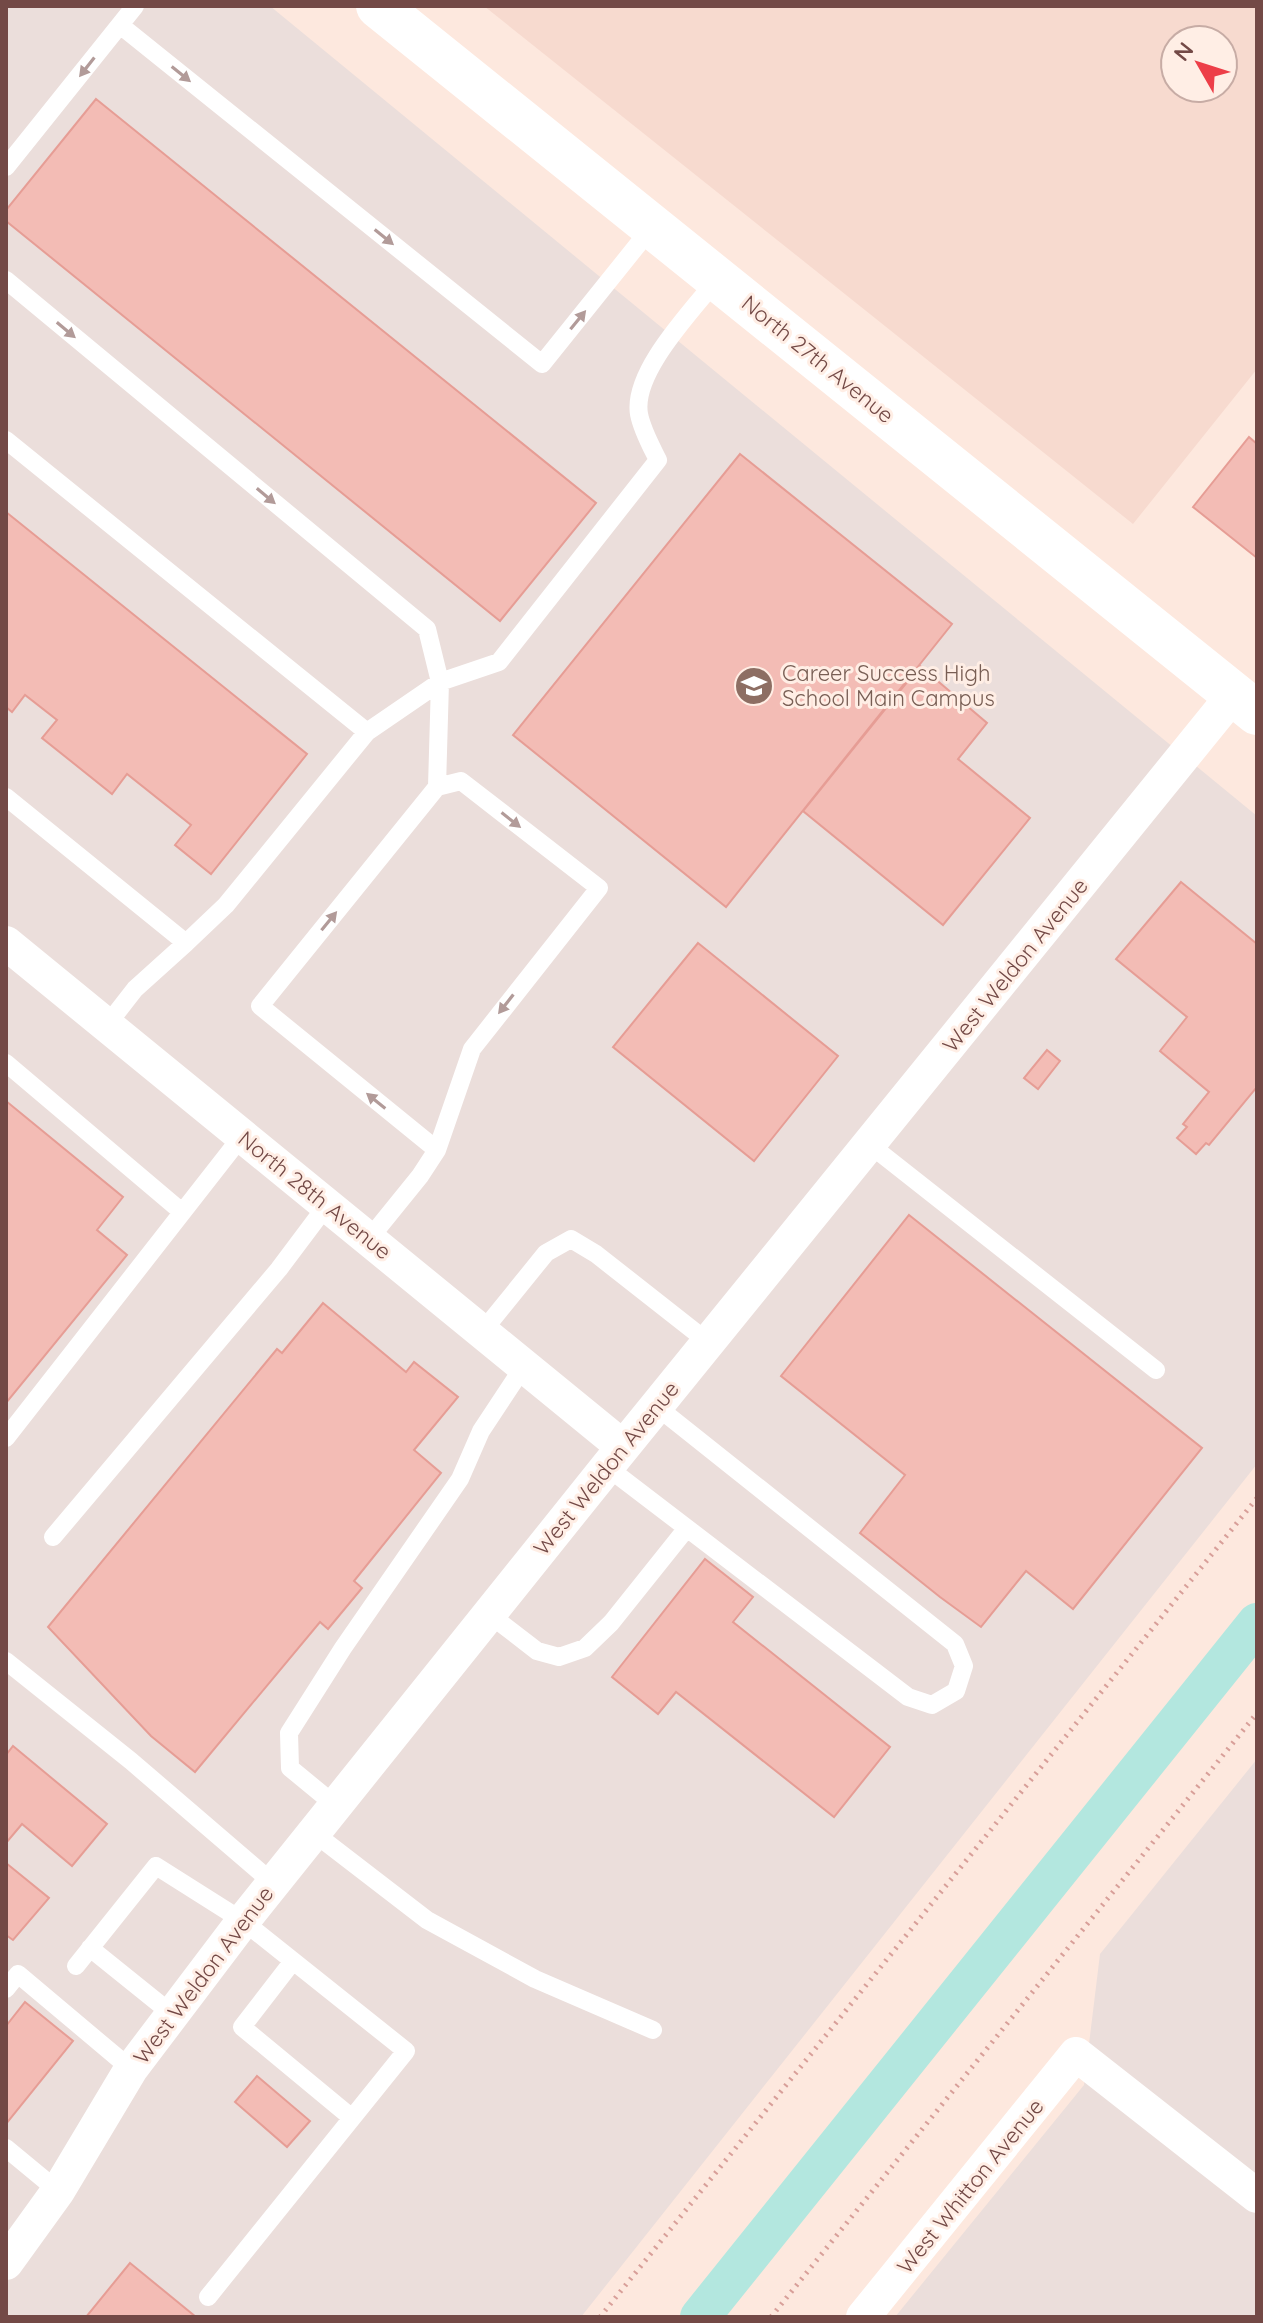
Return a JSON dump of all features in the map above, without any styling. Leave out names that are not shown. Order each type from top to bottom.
[{"type":"main road","name":"North 27th Avenue","points":[[378,6],[1246,703]]},
{"type":"street","name":"West Weldon Avenue","points":[[6,2263],[58,2191],[131,2069],[335,1805],[869,1144],[1246,703]]},
{"type":"street","name":"North 28th Avenue","points":[[8,949],[107,1025],[524,1366],[615,1457]]},
{"type":"street","name":"West Whitton Avenue","points":[[863,2317],[1076,2054],[1257,2196]]},
{"type":"lane","points":[[6,167],[135,6]]},
{"type":"lane","points":[[120,25],[542,364],[652,227]]},
{"type":"lane","points":[[107,1025],[135,989],[226,905],[367,732],[440,682],[499,662],[658,460],[639,414],[639,391],[648,369],[718,278]]},
{"type":"lane","points":[[6,280],[427,629],[440,682],[437,787]]},
{"type":"lane","points":[[6,440],[367,732]]},
{"type":"lane","points":[[369,1239],[437,1150],[472,1049],[599,888],[461,781],[437,787],[260,1006],[437,1150]]},
{"type":"lane","points":[[6,797],[186,943]]},
{"type":"lane","points":[[6,1063],[182,1212]]},
{"type":"lane","points":[[6,1438],[242,1136]]},
{"type":"lane","points":[[869,1144],[1156,1370]]},
{"type":"lane","points":[[53,1537],[279,1269],[327,1205]]},
{"type":"lane","points":[[482,1332],[546,1253],[571,1239],[596,1254],[708,1342]]},
{"type":"lane","points":[[335,1805],[290,1768],[289,1733],[343,1648],[460,1479],[481,1431],[524,1366]]},
{"type":"lane","points":[[615,1457],[687,1528],[908,1697],[932,1705],[956,1691],[964,1666],[955,1644],[656,1406]]},
{"type":"lane","points":[[489,1614],[537,1651],[559,1657],[585,1648],[611,1623],[687,1528]]},
{"type":"lane","points":[[6,1661],[131,1761],[273,1883]]},
{"type":"lane","points":[[314,1833],[427,1920],[535,1979],[653,2030]]},
{"type":"lane","points":[[76,1966],[156,1866],[243,1921],[406,2051],[208,2297]]},
{"type":"lane","points":[[90,1948],[172,2014]]},
{"type":"lane","points":[[293,1961],[242,2027],[352,2118]]},
{"type":"lane","points":[[6,1989],[18,1974],[131,2069]]},
{"type":"lane","points":[[6,2148],[58,2191]]},
{"type":"path","points":[[600,2317],[1257,1498]]},
{"type":"path","points":[[771,2317],[1257,1713]]},
{"type":"shaded area","points":[[6,6],[270,6],[1257,816],[1257,1464],[581,2317],[6,2317]]},
{"type":"shaded area","points":[[484,6],[1257,6],[1257,369],[1133,524]]},
{"type":"shaded area","points":[[1257,1759],[1257,2317],[895,2317],[1084,2085],[1100,1954]]},
{"type":"building","points":[[96,99],[596,503],[500,621],[6,221],[6,210]]},
{"type":"building","points":[[1249,437],[1257,444],[1257,558],[1193,507]]},
{"type":"building","points":[[740,454],[952,624],[726,907],[513,735]]},
{"type":"building","points":[[6,512],[307,754],[211,874],[175,845],[191,825],[127,774],[112,794],[42,738],[57,720],[25,695],[12,712],[6,707]]},
{"type":"building","points":[[920,666],[987,723],[958,759],[1030,818],[943,925],[803,811]]},
{"type":"building","points":[[1181,882],[1257,944],[1257,1087],[1209,1145],[1206,1143],[1196,1154],[1177,1138],[1187,1127],[1183,1124],[1209,1092],[1160,1051],[1187,1017],[1116,959]]},
{"type":"building","points":[[698,943],[838,1056],[754,1161],[613,1047]]},
{"type":"building","points":[[1047,1050],[1060,1061],[1038,1089],[1024,1078]]},
{"type":"building","points":[[6,1101],[123,1197],[97,1230],[127,1255],[6,1403]]},
{"type":"building","points":[[909,1215],[1202,1448],[1073,1609],[1026,1571],[981,1627],[940,1597],[860,1533],[905,1475],[781,1376]]},
{"type":"building","points":[[323,1303],[406,1372],[414,1362],[458,1397],[414,1450],[441,1473],[354,1581],[362,1588],[328,1629],[320,1622],[195,1772],[151,1736],[48,1627],[277,1349],[282,1353]]},
{"type":"building","points":[[705,1559],[753,1597],[733,1622],[890,1747],[834,1817],[676,1692],[658,1714],[612,1677]]},
{"type":"building","points":[[13,1746],[107,1824],[72,1866],[22,1824],[6,1843],[6,1755]]},
{"type":"building","points":[[6,1863],[49,1898],[13,1940],[6,1935]]},
{"type":"building","points":[[25,2002],[73,2041],[6,2124],[6,2026]]},
{"type":"building","points":[[257,2076],[310,2121],[287,2147],[235,2102]]},
{"type":"building","points":[[130,2263],[196,2317],[86,2317]]},
{"type":"waterway","points":[[700,2317],[1257,1623]]},
{"type":"place","name":"Career Success High School Main Campus","points":[[754,686]]}]
